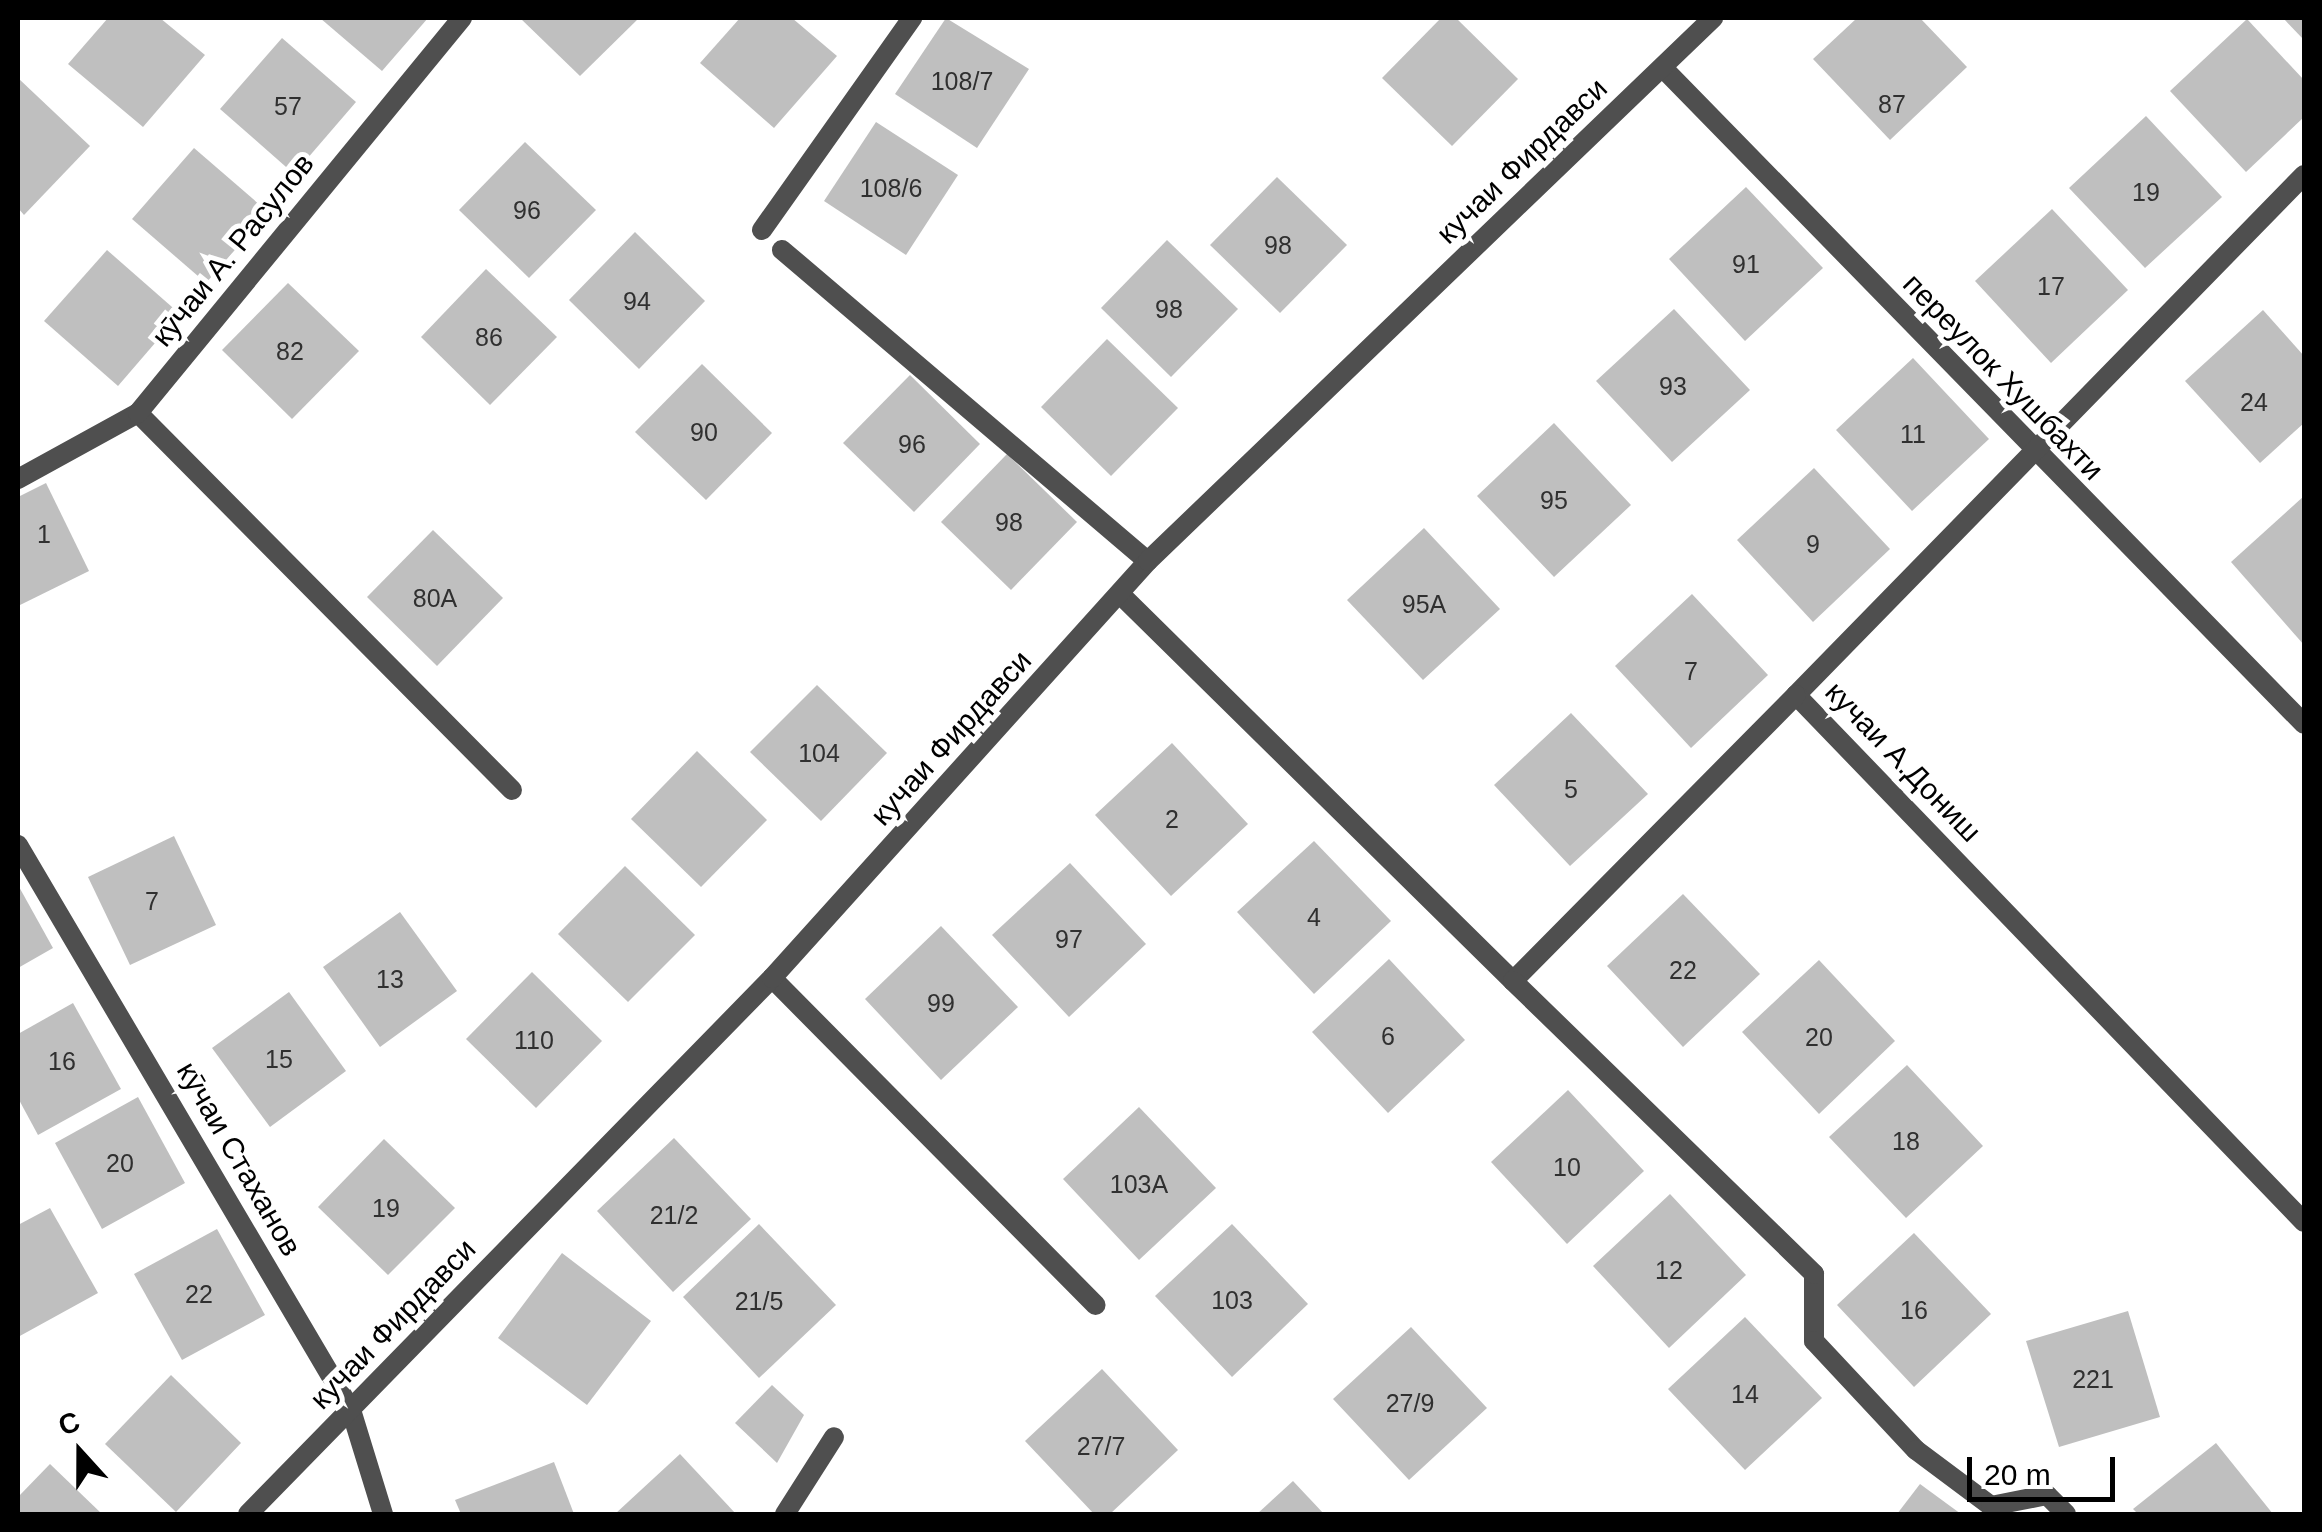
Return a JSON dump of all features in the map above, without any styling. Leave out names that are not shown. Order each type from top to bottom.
[{"type":"street","name":"кӯчаи А. Расулов","points":[[18,479],[138,413],[462,18]]},
{"type":"street","points":[[762,230],[912,18]]},
{"type":"street","name":"кучаи Фирдавси","points":[[248,1514],[772,978],[1121,596],[1148,561],[1712,18]]},
{"type":"street","name":"переулок Хушбахти","points":[[1662,68],[2032,452],[2304,724]]},
{"type":"street","name":"кучаи А.Дониш","points":[[2304,175],[1796,695],[2304,1222]]},
{"type":"street","points":[[782,250],[1148,561]]},
{"type":"street","points":[[138,413],[512,790]]},
{"type":"street","points":[[1121,596],[1814,1274],[1814,1341],[1916,1450],[1991,1506],[2047,1495],[2066,1514]]},
{"type":"street","points":[[1513,981],[1796,695]]},
{"type":"street","name":"кӯчаи Стаханов","points":[[18,845],[350,1410],[384,1514]]},
{"type":"street","points":[[772,978],[1096,1305]]},
{"type":"street","points":[[785,1514],[834,1437]]},
{"type":"building","points":[[108,18],[160,18],[205,55],[143,127],[68,64]]},
{"type":"building","points":[[320,18],[428,18],[382,71]]},
{"type":"building","points":[[520,18],[639,18],[580,76]]},
{"type":"building","points":[[740,18],[792,18],[837,56],[774,128],[700,63]]},
{"type":"building","points":[[946,18],[1029,69],[977,148],[895,94]]},
{"type":"building","points":[[1441,18],[1456,18],[1518,79],[1452,146],[1382,78]]},
{"type":"building","points":[[1857,18],[1920,18],[1967,67],[1890,140],[1813,59]]},
{"type":"building","points":[[2283,18],[2304,18],[2304,40]]},
{"type":"building","points":[[2247,19],[2304,80],[2304,117],[2246,172],[2170,91]]},
{"type":"building","points":[[282,38],[356,102],[294,174],[220,109]]},
{"type":"building","points":[[18,78],[90,146],[24,215],[18,208]]},
{"type":"building","points":[[2146,116],[2222,197],[2145,268],[2069,188]]},
{"type":"building","points":[[876,122],[958,175],[906,255],[824,201]]},
{"type":"building","points":[[525,142],[596,210],[529,278],[459,210]]},
{"type":"building","points":[[194,148],[268,212],[206,283],[132,219]]},
{"type":"building","points":[[1277,177],[1347,245],[1280,313],[1210,245]]},
{"type":"building","points":[[1746,187],[1823,268],[1745,341],[1669,259]]},
{"type":"building","points":[[2052,209],[2128,290],[2051,363],[1975,281]]},
{"type":"building","points":[[635,232],[705,301],[639,369],[569,300]]},
{"type":"building","points":[[1167,240],[1238,309],[1171,377],[1101,308]]},
{"type":"building","points":[[107,250],[180,314],[118,386],[44,321]]},
{"type":"building","points":[[486,269],[557,337],[490,405],[421,337]]},
{"type":"building","points":[[288,283],[359,351],[292,419],[222,350]]},
{"type":"building","points":[[1674,309],[1750,390],[1672,462],[1596,381]]},
{"type":"building","points":[[2263,310],[2304,356],[2304,423],[2260,463],[2185,381]]},
{"type":"building","points":[[1107,339],[1178,408],[1111,476],[1041,407]]},
{"type":"building","points":[[1913,358],[1989,439],[1912,511],[1836,430]]},
{"type":"building","points":[[702,364],[772,433],[706,500],[635,432]]},
{"type":"building","points":[[910,375],[980,444],[914,512],[843,443]]},
{"type":"building","points":[[1554,423],[1631,505],[1554,577],[1477,496]]},
{"type":"building","points":[[1007,454],[1077,522],[1011,590],[941,522]]},
{"type":"building","points":[[1814,468],[1890,549],[1813,622],[1737,540]]},
{"type":"building","points":[[46,483],[89,571],[18,606],[18,497]]},
{"type":"building","points":[[2304,496],[2304,645],[2231,562]]},
{"type":"building","points":[[1424,528],[1500,609],[1423,680],[1347,600]]},
{"type":"building","points":[[433,530],[503,598],[437,666],[367,597]]},
{"type":"building","points":[[1692,594],[1768,675],[1691,748],[1615,666]]},
{"type":"building","points":[[817,685],[887,753],[821,821],[750,752]]},
{"type":"building","points":[[1571,713],[1648,794],[1570,866],[1494,785]]},
{"type":"building","points":[[1172,743],[1248,824],[1171,896],[1095,815]]},
{"type":"building","points":[[697,751],[767,820],[701,887],[631,819]]},
{"type":"building","points":[[174,836],[216,925],[130,965],[88,877]]},
{"type":"building","points":[[1314,841],[1391,921],[1314,994],[1237,912]]},
{"type":"building","points":[[1070,863],[1146,944],[1069,1017],[992,935]]},
{"type":"building","points":[[625,866],[695,935],[628,1002],[558,934]]},
{"type":"building","points":[[18,885],[53,948],[18,968]]},
{"type":"building","points":[[1683,894],[1760,974],[1683,1047],[1607,966]]},
{"type":"building","points":[[400,912],[457,991],[380,1047],[323,967]]},
{"type":"building","points":[[941,926],[1018,1007],[941,1080],[865,999]]},
{"type":"building","points":[[1389,959],[1465,1040],[1388,1113],[1312,1032]]},
{"type":"building","points":[[1819,960],[1895,1041],[1819,1114],[1742,1032]]},
{"type":"building","points":[[532,972],[602,1041],[536,1108],[466,1039]]},
{"type":"building","points":[[289,992],[346,1071],[270,1127],[212,1048]]},
{"type":"building","points":[[73,1003],[121,1089],[38,1135],[18,1098],[18,1034]]},
{"type":"building","points":[[1907,1065],[1983,1146],[1906,1218],[1829,1137]]},
{"type":"building","points":[[1568,1090],[1644,1171],[1567,1244],[1491,1162]]},
{"type":"building","points":[[138,1097],[185,1183],[102,1229],[55,1143]]},
{"type":"building","points":[[1139,1107],[1216,1188],[1139,1260],[1063,1179]]},
{"type":"building","points":[[674,1138],[751,1219],[673,1292],[597,1211]]},
{"type":"building","points":[[384,1139],[455,1208],[388,1275],[318,1207]]},
{"type":"building","points":[[1670,1194],[1746,1275],[1669,1348],[1593,1266]]},
{"type":"building","points":[[50,1208],[98,1293],[18,1337],[18,1225]]},
{"type":"building","points":[[759,1224],[836,1305],[759,1378],[683,1297]]},
{"type":"building","points":[[1232,1224],[1308,1304],[1232,1377],[1155,1296]]},
{"type":"building","points":[[217,1229],[265,1315],[182,1360],[134,1274]]},
{"type":"building","points":[[1914,1233],[1991,1314],[1914,1387],[1837,1305]]},
{"type":"building","points":[[562,1253],[651,1321],[587,1405],[498,1338]]},
{"type":"building","points":[[2128,1311],[2160,1417],[2059,1447],[2026,1341]]},
{"type":"building","points":[[1745,1317],[1822,1398],[1745,1470],[1668,1389]]},
{"type":"building","points":[[1411,1327],[1487,1408],[1409,1480],[1333,1399]]},
{"type":"building","points":[[1102,1369],[1178,1450],[1110,1514],[1094,1514],[1025,1441]]},
{"type":"building","points":[[171,1375],[241,1443],[176,1512],[105,1444]]},
{"type":"building","points":[[772,1385],[804,1415],[777,1463],[735,1423]]},
{"type":"building","points":[[2216,1443],[2273,1514],[2138,1514],[2133,1509]]},
{"type":"building","points":[[680,1454],[736,1514],[615,1514]]},
{"type":"building","points":[[554,1462],[574,1514],[461,1514],[455,1500]]},
{"type":"building","points":[[50,1464],[102,1514],[18,1514],[18,1497]]},
{"type":"building","points":[[1293,1481],[1324,1514],[1257,1514]]},
{"type":"building","points":[[1920,1484],[1961,1514],[1897,1514]]}]
